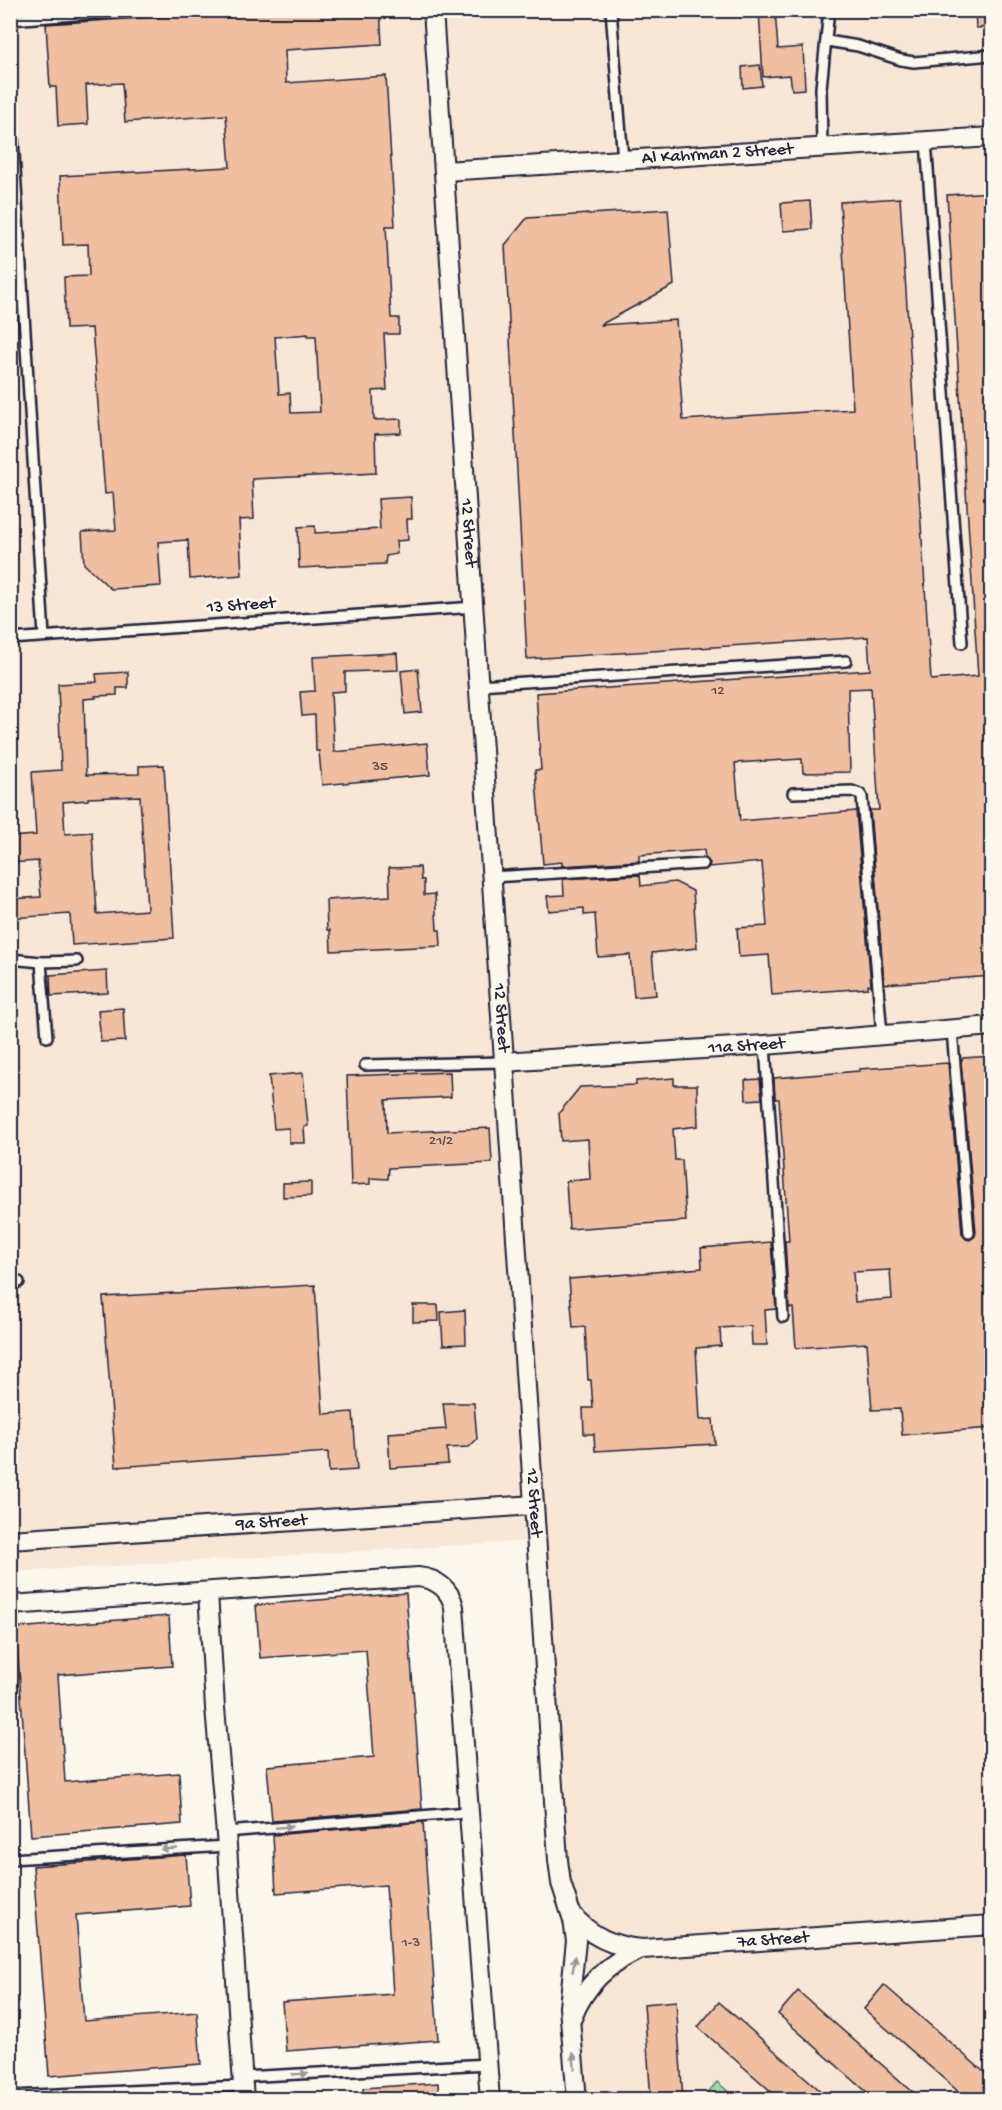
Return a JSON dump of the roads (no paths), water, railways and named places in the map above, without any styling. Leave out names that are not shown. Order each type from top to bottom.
[{"type":"street","name":"12 Street","points":[[433,10],[558,1860],[561,1883],[573,1920],[576,1941],[570,1993],[570,2022],[577,2100]]},
{"type":"street","name":"Al Kahrman 2 Street","points":[[444,171],[992,137]]},
{"type":"street","name":"11a Street","points":[[503,1062],[765,1045],[992,1026]]},
{"type":"street","name":"9a Street","points":[[10,1540],[534,1505]]},
{"type":"street","points":[[10,1605],[418,1577],[427,1578],[442,1585],[452,1599],[454,1607],[490,2100]]},
{"type":"street","points":[[208,1592],[243,2087]]},
{"type":"street","name":"7a Street","points":[[567,1907],[576,1919],[600,1938],[614,1944],[643,1949],[992,1925]]},
{"type":"street","points":[[570,2022],[583,1994],[603,1971],[629,1954],[643,1949]]},
{"type":"lane","points":[[10,20],[140,10]]},
{"type":"lane","points":[[611,10],[623,160]]},
{"type":"lane","points":[[822,147],[821,88],[829,10]]},
{"type":"lane","points":[[827,41],[858,45],[901,60],[914,62],[992,55]]},
{"type":"lane","points":[[10,90],[44,636]]},
{"type":"lane","points":[[926,141],[962,643]]},
{"type":"lane","name":"13 Street","points":[[10,639],[475,606]]},
{"type":"lane","points":[[480,685],[846,661]]},
{"type":"lane","points":[[793,793],[852,791],[862,797],[882,1035]]},
{"type":"lane","points":[[492,877],[703,864]]},
{"type":"lane","points":[[10,959],[41,962],[77,961]]},
{"type":"lane","points":[[41,962],[47,1037]]},
{"type":"lane","points":[[952,1030],[969,1233]]},
{"type":"lane","points":[[765,1045],[783,1317]]},
{"type":"lane","points":[[365,1065],[503,1062]]},
{"type":"lane","points":[[10,1858],[227,1839],[468,1812]]},
{"type":"lane","points":[[10,2096],[243,2087],[488,2064]]}]
